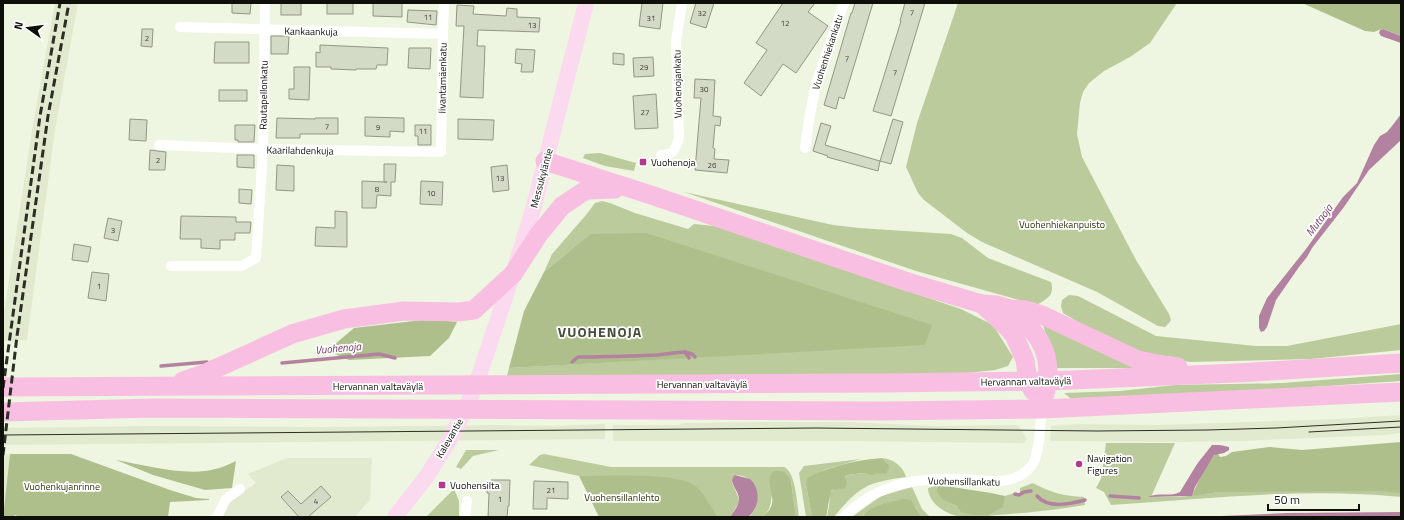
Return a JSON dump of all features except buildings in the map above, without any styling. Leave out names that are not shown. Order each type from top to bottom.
[{"type":"highway","points":[[544,161],[908,282],[982,304],[1026,310],[1042,315],[1138,360],[1213,374]]},
{"type":"highway","points":[[169,386],[206,373],[292,334],[344,319],[404,311],[458,312],[474,310],[514,274],[539,234],[562,206],[586,190],[634,190]]},
{"type":"highway","points":[[982,304],[1007,326],[1014,335],[1025,360],[1028,381],[1042,409]]},
{"type":"highway","points":[[1010,309],[1025,321],[1036,334],[1044,350],[1047,363],[1048,381],[1042,409]]},
{"type":"highway","name":"Hervannan valtaväylä","points":[[3,387],[1048,381],[1308,370],[1401,363]]},
{"type":"highway","points":[[3,412],[153,408],[884,411],[1042,409],[1401,392]]},
{"type":"main road","name":"Messukyläntie","points":[[488,351],[514,274],[534,206],[544,161],[586,3]]},
{"type":"main road","name":"Kalevantie","points":[[395,517],[427,476],[450,439],[477,382],[488,351]]},
{"type":"street","name":"Rautapellonkatu","points":[[171,266],[242,266],[256,258],[262,149],[265,3]]},
{"type":"street","name":"Iivantamäenkatu","points":[[441,152],[442,34],[444,3]]},
{"type":"street","name":"Vuohenojankatu","points":[[661,155],[669,155],[675,150],[678,138],[676,41],[682,3]]},
{"type":"street","name":"Vuohenhiekankatu","points":[[805,148],[808,120],[816,83],[844,3]]},
{"type":"street","name":"Kankaankuja","points":[[180,27],[442,34]]},
{"type":"street","name":"Kaarilahdenkuja","points":[[159,145],[262,149],[441,152]]},
{"type":"street","name":"Vuohensillankatu","points":[[844,517],[856,505],[867,498],[895,486],[924,480],[959,478],[1005,481],[1020,477],[1033,465],[1038,454],[1042,409]]},
{"type":"street","points":[[217,517],[226,499],[240,489]]},
{"type":"street","points":[[465,517],[467,501]]},
{"type":"shaded area","points":[[55,3],[78,3],[55,130],[27,340],[3,341],[3,319],[33,124]]},
{"type":"shaded area","points":[[1383,29],[1401,36],[1401,43],[1381,36],[1379,33],[1380,30]]},
{"type":"shaded area","points":[[1401,114],[1401,140],[1369,170],[1344,207],[1312,248],[1276,300],[1267,327],[1261,332],[1259,328],[1259,316],[1267,298],[1306,249],[1343,197],[1357,183],[1374,145],[1380,136],[1387,132]]},
{"type":"shaded area","points":[[1401,415],[1401,433],[1386,435],[1241,441],[1050,441],[1051,426],[1080,424],[1158,425],[1339,419]]},
{"type":"shaded area","points":[[846,422],[936,426],[1018,425],[1027,439],[1024,443],[613,441],[613,425],[679,425],[684,423]]},
{"type":"shaded area","points":[[605,424],[605,439],[3,445],[3,428],[145,426],[555,426]]},
{"type":"shaded area","points":[[1212,445],[1229,447],[1229,450],[1224,453],[1214,455],[1195,487],[1192,496],[1148,497],[1180,492],[1197,464]]},
{"type":"shaded area","points":[[10,454],[3,511],[3,455]]},
{"type":"shaded area","points":[[287,458],[372,458],[370,500],[355,517],[220,517],[226,505],[256,483],[248,474]]},
{"type":"shaded area","points":[[735,475],[750,479],[756,488],[758,498],[757,504],[755,509],[748,517],[730,517],[739,502],[732,481]]},
{"type":"shaded area","points":[[1401,512],[1401,516],[1382,517],[1198,517],[1287,513]]},
{"type":"green space","name":"Vuohenhiekanpuisto","points":[[958,3],[1177,3],[1150,43],[1130,57],[1104,71],[1089,83],[1083,92],[1080,103],[1077,134],[1082,157],[1136,260],[1169,314],[1171,320],[1165,327],[1158,326],[1097,292],[982,242],[967,233],[924,200],[918,193],[906,167],[917,123]]},
{"type":"green space","points":[[1302,3],[1401,3],[1401,36],[1382,29],[1374,32],[1365,31]]},
{"type":"green space","points":[[600,153],[636,163],[634,171],[605,166],[583,158],[585,154]]},
{"type":"green space","points":[[684,192],[833,225],[951,234],[962,238],[988,258],[1051,282],[1052,291],[1047,298],[1037,305],[916,271]]},
{"type":"green space","points":[[602,201],[688,229],[694,224],[714,226],[961,309],[993,325],[1013,357],[1008,366],[995,370],[957,374],[507,376],[509,368],[925,344],[590,234],[544,272],[552,254],[595,203]]},
{"type":"green space","points":[[646,233],[932,325],[925,345],[509,368],[524,311],[544,272],[590,234]]},
{"type":"green space","points":[[1069,295],[1078,296],[1156,336],[1256,346],[1287,346],[1401,324],[1401,350],[1311,359],[1190,362],[1151,355],[1132,349],[1085,326],[1063,313],[1061,306],[1062,300]]},
{"type":"green space","points":[[431,319],[457,322],[449,338],[430,356],[349,360],[335,354],[334,345],[354,328]]},
{"type":"green space","points":[[1042,320],[1144,368],[1054,368]]},
{"type":"green space","points":[[1401,374],[1401,381],[1222,393],[1070,398],[1064,393],[1120,391],[1175,385],[1282,383]]},
{"type":"green space","points":[[1401,442],[1401,493],[1382,491],[1219,492],[1192,496],[1203,473],[1216,453],[1220,457],[1226,456],[1232,452],[1269,447],[1302,450]]},
{"type":"green space","points":[[1106,443],[1175,443],[1151,497],[1181,497],[1219,492],[1303,488],[1401,491],[1401,497],[1329,493],[1292,494],[1220,497],[1111,505],[1104,492],[1096,488],[1101,479]]},
{"type":"green space","points":[[466,450],[499,450],[473,456],[461,469],[456,467]]},
{"type":"green space","name":"Vuohenkujanrinne","points":[[10,454],[71,454],[170,490],[196,498],[209,500],[170,502],[168,517],[19,517],[15,515],[14,517],[3,517]]},
{"type":"green space","points":[[544,454],[611,467],[784,467],[791,475],[797,497],[799,517],[796,517],[791,481],[786,473],[772,495],[768,510],[761,517],[750,516],[756,507],[757,502],[754,486],[746,477],[735,475],[732,483],[739,500],[738,503],[730,517],[718,517],[710,506],[678,479],[579,476],[529,465],[540,455]]},
{"type":"green space","points":[[882,458],[890,460],[900,466],[906,477],[884,481],[869,486],[851,498],[834,517],[827,517],[830,493],[847,475],[864,473],[872,476],[888,464]]},
{"type":"green space","points":[[882,458],[888,464],[889,468],[886,474],[877,473],[872,476],[864,473],[847,475],[845,477],[847,483],[845,488],[832,490],[826,517],[812,517],[806,485],[807,478],[844,464]]},
{"type":"green space","points":[[861,459],[824,470],[806,485],[812,517],[806,517],[799,473],[804,466]]},
{"type":"green space","points":[[116,460],[192,472],[226,466],[236,461],[232,488],[205,490],[153,475]]},
{"type":"green space","points":[[774,471],[785,473],[790,478],[796,517],[761,517],[772,505],[770,476]]},
{"type":"green space","name":"Vuohensillanlehto","points":[[579,476],[656,476],[685,481],[698,488],[718,517],[599,517]]},
{"type":"green space","points":[[1033,483],[1058,493],[1084,497],[1085,505],[966,518],[952,515],[942,510],[931,498],[928,488],[939,485],[936,490],[951,503],[957,506],[1003,502],[1005,496],[1014,493],[1020,495],[1020,488]]},
{"type":"green space","points":[[939,485],[1005,496],[1003,507],[988,515],[974,515],[961,512],[957,506],[942,499],[936,490]]},
{"type":"green space","points":[[912,487],[922,509],[930,517],[922,517],[915,506],[864,514],[862,517],[852,517],[881,496]]},
{"type":"green space","points":[[454,489],[459,501],[459,517],[426,517]]},
{"type":"green space","points":[[904,499],[911,500],[922,517],[862,517],[876,507]]},
{"type":"waterway","name":"Vuohenoja","points":[[572,362],[578,357],[657,355],[682,352],[685,352],[689,358]]},
{"type":"waterway","name":"Vuohenoja","points":[[685,352],[692,354],[695,357]]},
{"type":"waterway","name":"Vuohenoja","points":[[282,363],[379,354],[395,358]]},
{"type":"waterway","name":"Vuohenoja","points":[[161,366],[207,362]]},
{"type":"waterway","points":[[1015,494],[1019,495],[1024,492],[1031,491]]},
{"type":"waterway","points":[[1037,496],[1047,503],[1053,504],[1066,504],[1085,500]]},
{"type":"waterway","points":[[1110,496],[1139,498]]},
{"type":"tram line","points":[[3,435],[816,428],[1097,431],[1207,430],[1401,421]]},
{"type":"tram line","points":[[1309,432],[1401,427]]},
{"type":"railway","points":[[3,388],[40,116],[60,3]]},
{"type":"railway","points":[[3,455],[17,336],[48,116],[69,3]]},
{"type":"place","name":"Vuohenoja","points":[[643,162]]},
{"type":"place","name":"Navigation Figures","points":[[1079,464]]},
{"type":"place","name":"Vuohensilta","points":[[442,485]]},
{"type":"district","name":"VUOHENOJA","points":[[600,332]]},
{"type":"water label","name":"Mutaoja","points":[[1319,220]]}]
